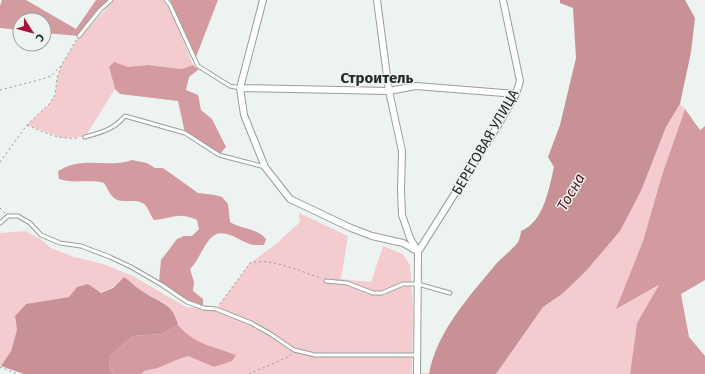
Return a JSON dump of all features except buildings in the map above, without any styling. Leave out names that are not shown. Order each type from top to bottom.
[{"type":"street","points":[[263,0],[240,88],[244,115],[265,167],[290,199],[352,228],[372,236],[403,243],[418,252]]},
{"type":"street","points":[[377,0],[389,91],[402,151],[402,215],[410,238],[418,252],[417,374]]},
{"type":"street","name":"БЕРЕГОВАЯ УЛИЦА","points":[[418,252],[516,94],[520,81],[502,0]]},
{"type":"street","points":[[240,88],[389,91],[416,86],[516,94]]},
{"type":"lane","points":[[79,36],[110,0]]},
{"type":"lane","points":[[166,0],[170,5],[198,66],[230,86],[240,88]]},
{"type":"lane","points":[[85,137],[118,125],[125,116],[185,133],[219,155],[265,167]]},
{"type":"lane","points":[[0,223],[8,216],[18,216],[30,223],[41,235],[60,243],[81,246],[110,257],[162,285],[187,302],[216,309],[250,323],[269,333],[294,350],[315,355],[418,355]]},
{"type":"lane","points":[[326,281],[347,283],[373,293],[382,293],[403,284],[418,284],[450,293]]},
{"type":"path","points":[[0,162],[26,125],[50,104],[55,95],[57,78],[62,64],[79,36]]},
{"type":"path","points":[[0,90],[50,76],[62,64]]},
{"type":"path","points":[[26,125],[62,138],[85,137]]},
{"type":"path","points":[[216,309],[250,263],[276,264],[326,281]]},
{"type":"path","points":[[249,374],[288,358],[294,350]]},
{"type":"path","points":[[0,367],[18,374]]},
{"type":"shaded area","points":[[2,0],[26,0],[47,12],[12,12],[12,29],[0,28],[0,6]]},
{"type":"shaded area","points":[[96,0],[111,0],[79,36],[52,34],[52,15],[76,29]]},
{"type":"shaded area","points":[[114,0],[162,0],[167,5],[176,21],[193,65],[182,69],[148,65],[109,67],[115,89],[85,137],[62,138],[27,125],[50,103],[55,95],[57,78],[62,64],[79,36],[81,36]]},
{"type":"shaded area","points":[[170,0],[218,0],[196,57]]},
{"type":"shaded area","points":[[114,62],[128,67],[148,65],[182,69],[193,65],[199,69],[189,77],[186,90],[198,95],[201,110],[212,119],[226,147],[219,155],[185,133],[178,101],[120,94],[115,89],[109,67]]},
{"type":"shaded area","points":[[680,104],[685,109],[662,175],[643,241],[617,308],[660,285],[637,323],[630,374],[496,374],[543,307],[562,294],[641,191],[666,127]]},
{"type":"shaded area","points":[[685,109],[700,130],[705,126],[705,280],[681,294],[689,337],[705,356],[705,374],[630,374],[637,323],[659,285],[616,309],[643,241],[662,175]]},
{"type":"shaded area","points":[[132,160],[147,163],[155,168],[163,168],[198,193],[222,197],[228,204],[230,222],[254,231],[266,239],[264,245],[254,245],[248,244],[231,235],[220,233],[214,235],[209,240],[190,269],[194,282],[193,291],[203,299],[203,307],[189,301],[159,282],[161,260],[177,239],[184,236],[192,236],[199,229],[197,220],[185,216],[175,216],[154,220],[144,204],[136,201],[123,201],[115,199],[104,183],[59,179],[58,171],[68,166],[86,163],[113,163]]},
{"type":"shaded area","points":[[299,213],[348,236],[341,279],[371,282],[383,246],[403,254],[410,265],[413,308],[412,373],[429,374],[142,374],[144,371],[158,368],[188,356],[214,367],[236,355],[198,343],[185,333],[178,325],[175,315],[163,302],[144,293],[124,277],[107,290],[92,291],[77,287],[69,297],[26,304],[15,316],[17,330],[11,351],[0,366],[0,233],[25,231],[40,239],[51,248],[74,257],[103,264],[133,276],[186,307],[216,309],[250,263],[276,244],[300,222]]},
{"type":"shaded area","points":[[178,325],[184,332],[198,341],[236,355],[232,361],[214,367],[188,356],[158,368],[144,371],[142,374],[113,374],[110,370],[109,357],[133,336],[162,334]]},
{"type":"water","name":"Тосна","points":[[560,0],[685,0],[695,18],[691,52],[680,104],[666,127],[641,191],[620,231],[586,271],[562,294],[543,307],[496,374],[429,374],[439,343],[455,315],[496,264],[517,243],[521,231],[529,227],[535,220],[544,204],[554,167],[548,157],[560,125],[576,58],[573,8],[560,3]]},
{"type":"water","points":[[124,277],[142,291],[170,308],[178,325],[162,334],[133,336],[109,357],[110,370],[113,374],[24,374],[1,366],[11,351],[17,330],[15,316],[26,304],[69,297],[77,287],[88,284],[101,293],[113,288]]},
{"type":"district","name":"Строитель","points":[[377,78]]}]
